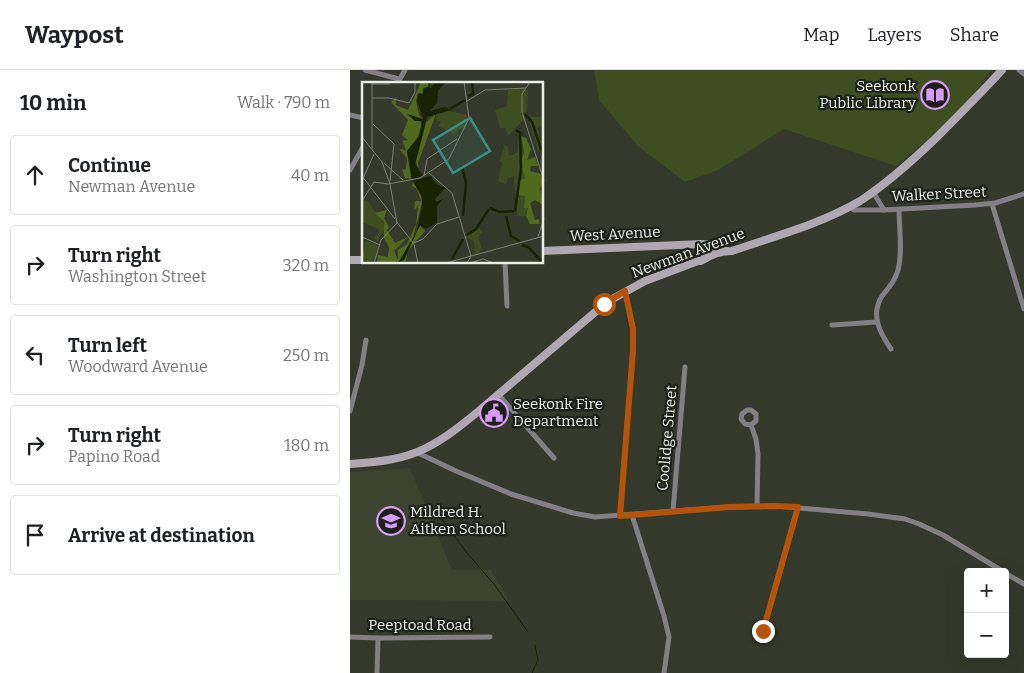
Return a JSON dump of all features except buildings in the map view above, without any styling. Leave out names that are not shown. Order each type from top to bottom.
[{"type":"main road","name":"Newman Avenue","points":[[350,464],[376,462],[426,448],[463,424],[604,304],[625,291],[645,281],[702,259],[726,251],[732,251],[805,226],[834,214],[874,192],[896,176],[1002,70]]},
{"type":"main road","points":[[689,244],[702,259]]},
{"type":"main road","name":"West Avenue","points":[[544,251],[702,244],[712,245],[726,251]]},
{"type":"main road","points":[[702,244],[702,259]]},
{"type":"street","points":[[365,70],[398,82],[405,70]]},
{"type":"street","points":[[1019,70],[1024,74]]},
{"type":"street","points":[[350,170],[362,149]]},
{"type":"street","name":"Walker Street","points":[[874,192],[884,210]]},
{"type":"street","name":"Walker Street","points":[[849,206],[854,210],[952,207],[992,204],[1024,194]]},
{"type":"street","points":[[992,204],[1024,309]]},
{"type":"street","points":[[891,349],[880,332],[876,313],[882,296],[893,283],[899,266],[899,209]]},
{"type":"street","points":[[505,264],[507,306]]},
{"type":"street","points":[[620,516],[633,350],[633,329],[625,291]]},
{"type":"street","points":[[832,325],[877,322]]},
{"type":"street","points":[[350,411],[362,365],[366,340]]},
{"type":"street","name":"Coolidge Street","points":[[673,511],[685,367]]},
{"type":"street","points":[[498,394],[554,458]]},
{"type":"street","points":[[751,425],[756,438],[758,454],[756,506]]},
{"type":"street","points":[[415,452],[477,481],[534,502],[595,517],[776,506],[905,519],[943,535],[997,568]]},
{"type":"street","points":[[763,631],[798,507]]},
{"type":"street","points":[[632,515],[669,637],[664,673]]},
{"type":"street","points":[[1009,575],[1024,584]]},
{"type":"street","name":"Peeptoad Road","points":[[350,637],[490,636]]},
{"type":"street","points":[[377,673],[378,638]]},
{"type":"shaded area","name":"Mildred H. Aitken School","points":[[410,468],[452,570],[491,570],[509,601],[350,600],[350,472]]},
{"type":"green space","points":[[594,70],[992,70],[966,108],[896,166],[784,129],[718,170],[685,182],[638,146],[599,100]]},
{"type":"waterway","points":[[435,510],[467,553],[494,584],[528,632]]},
{"type":"waterway","points":[[532,673],[538,660],[535,645]]},
{"type":"place","name":"Seekonk Public Library","points":[[935,95]]},
{"type":"place","name":"Seekonk Fire Department","points":[[494,413]]},
{"type":"place","name":"Mildred H. Aitken School","points":[[391,521]]},
{"type":"route","points":[[604,304],[625,291],[633,329],[620,516],[729,507],[798,507],[763,631]]}]
